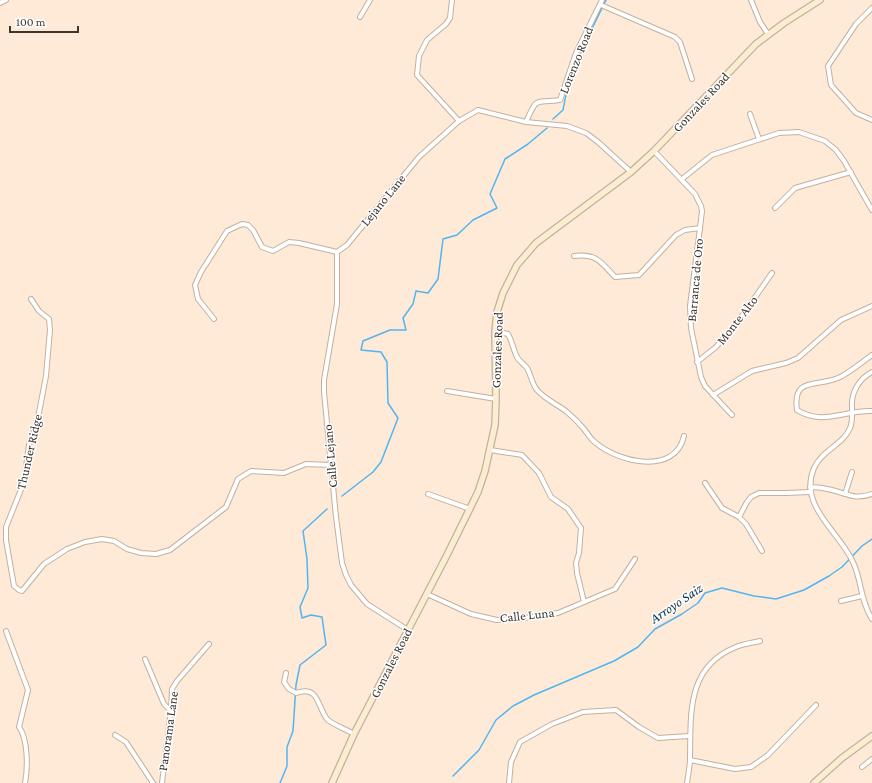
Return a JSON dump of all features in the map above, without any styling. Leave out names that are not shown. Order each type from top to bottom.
[{"type":"street","points":[[0,3],[6,0]]},
{"type":"street","points":[[360,17],[370,0]]},
{"type":"street","points":[[452,0],[450,18],[446,24],[427,40],[419,56],[417,75],[459,121]]},
{"type":"street","points":[[751,0],[760,22],[768,34]]},
{"type":"street","name":"Gonzales Road","points":[[332,783],[354,734],[470,509],[485,471],[495,425],[495,331],[497,312],[510,276],[525,254],[548,233],[631,172],[654,151],[748,52],[768,34],[820,0]]},
{"type":"street","points":[[603,4],[675,37],[680,42],[692,79]]},
{"type":"street","name":"Lorenzo Road","points":[[526,122],[534,104],[538,101],[549,102],[560,100],[576,53],[603,4]]},
{"type":"street","points":[[872,8],[856,24],[828,66],[831,85],[856,113],[872,120]]},
{"type":"street","name":"Lejano Lane","points":[[337,252],[347,245],[419,157],[459,121],[478,110],[526,122],[567,126],[586,133],[602,145],[631,172]]},
{"type":"street","points":[[750,114],[759,139]]},
{"type":"street","points":[[682,179],[712,155],[779,133],[799,132],[825,141],[836,150],[851,172],[872,210]]},
{"type":"street","name":"Barranca de Oro","points":[[654,151],[682,179],[699,200],[702,211],[690,313],[691,328],[697,362],[705,386],[732,415]]},
{"type":"street","points":[[775,208],[795,188],[851,172]]},
{"type":"street","points":[[214,320],[198,298],[195,285],[201,272],[227,231],[242,224],[248,225],[254,230],[262,247],[273,252],[289,242],[337,252]]},
{"type":"street","points":[[574,256],[584,255],[594,257],[615,277],[639,275],[676,235],[685,230],[700,228]]},
{"type":"street","name":"Calle Lejano","points":[[337,252],[338,304],[324,380],[341,557],[346,575],[351,585],[367,604],[408,630]]},
{"type":"street","name":"Monte Alto","points":[[697,362],[716,347],[737,323],[772,273]]},
{"type":"street","name":"Thunder Ridge","points":[[31,299],[39,311],[49,319],[50,330],[46,376],[37,423],[29,445],[24,482],[6,526],[6,540],[14,586],[19,590],[22,591],[26,587],[32,577],[44,564],[67,549],[85,542],[102,539],[114,541],[126,548],[141,553],[156,554],[170,550],[226,507],[238,479],[251,471],[284,473],[306,464],[331,465]]},
{"type":"street","points":[[713,395],[752,371],[786,363],[798,358],[841,320],[872,306]]},
{"type":"street","points":[[495,331],[508,334],[511,339],[513,350],[518,359],[527,368],[536,389],[544,397],[565,410],[596,443],[604,448],[629,460],[638,462],[665,460],[677,450],[684,436]]},
{"type":"street","points":[[872,355],[838,378],[804,385],[799,390],[796,400],[797,410],[806,415],[817,418],[872,412]]},
{"type":"street","points":[[872,372],[862,379],[855,389],[852,400],[852,424],[848,431],[816,464],[812,472],[810,489],[813,503],[818,512],[853,561],[862,596],[872,619]]},
{"type":"street","points":[[447,391],[496,399]]},
{"type":"street","points":[[490,450],[522,455],[539,473],[551,497],[568,509],[580,528],[579,553],[576,563],[576,573],[584,602]]},
{"type":"street","points":[[845,494],[852,472]]},
{"type":"street","points":[[704,483],[722,508],[739,517],[750,529],[762,551]]},
{"type":"street","points":[[739,517],[751,497],[759,493],[786,493],[826,488],[858,497],[872,494]]},
{"type":"street","points":[[428,494],[470,509]]},
{"type":"street","name":"Calle Luna","points":[[427,594],[471,614],[497,620],[525,618],[558,613],[615,589],[635,559]]},
{"type":"street","points":[[841,601],[862,596]]},
{"type":"street","points":[[6,631],[28,690],[19,727],[22,730],[26,749],[25,783]]},
{"type":"street","points":[[687,783],[690,760],[691,707],[697,685],[706,669],[718,656],[736,647],[760,641]]},
{"type":"street","name":"Panorama Lane","points":[[162,783],[171,711],[172,689],[208,644]]},
{"type":"street","points":[[145,659],[164,704],[171,711]]},
{"type":"street","points":[[286,673],[284,682],[289,689],[296,693],[303,691],[310,692],[318,699],[328,720],[354,734]]},
{"type":"street","points":[[690,760],[735,769],[751,767],[768,755],[816,706]]},
{"type":"street","points":[[509,783],[511,762],[520,742],[552,724],[583,712],[616,710],[639,727],[658,738],[690,736]]},
{"type":"street","points":[[115,735],[126,742],[153,783]]},
{"type":"street","points":[[814,783],[842,758],[872,736]]},
{"type":"street","points":[[862,767],[872,759]]},
{"type":"waterway","points":[[553,119],[563,110],[575,68],[606,0]]},
{"type":"waterway","points":[[342,496],[373,472],[381,462],[398,418],[388,403],[387,362],[381,352],[361,350],[363,341],[390,330],[406,330],[403,318],[413,304],[416,291],[428,293],[438,279],[443,239],[457,235],[473,220],[497,208],[490,194],[505,159],[528,144],[547,128]]},
{"type":"waterway","points":[[280,783],[287,766],[287,747],[293,731],[296,685],[300,665],[326,645],[322,617],[311,615],[302,618],[300,607],[308,588],[307,559],[303,531],[327,509]]},
{"type":"waterway","name":"Arroyo Saiz","points":[[453,776],[479,750],[496,720],[513,706],[534,695],[614,661],[638,647],[655,629],[698,603],[705,593],[722,588],[754,596],[776,599],[804,590],[842,567],[862,546],[872,539]]}]
